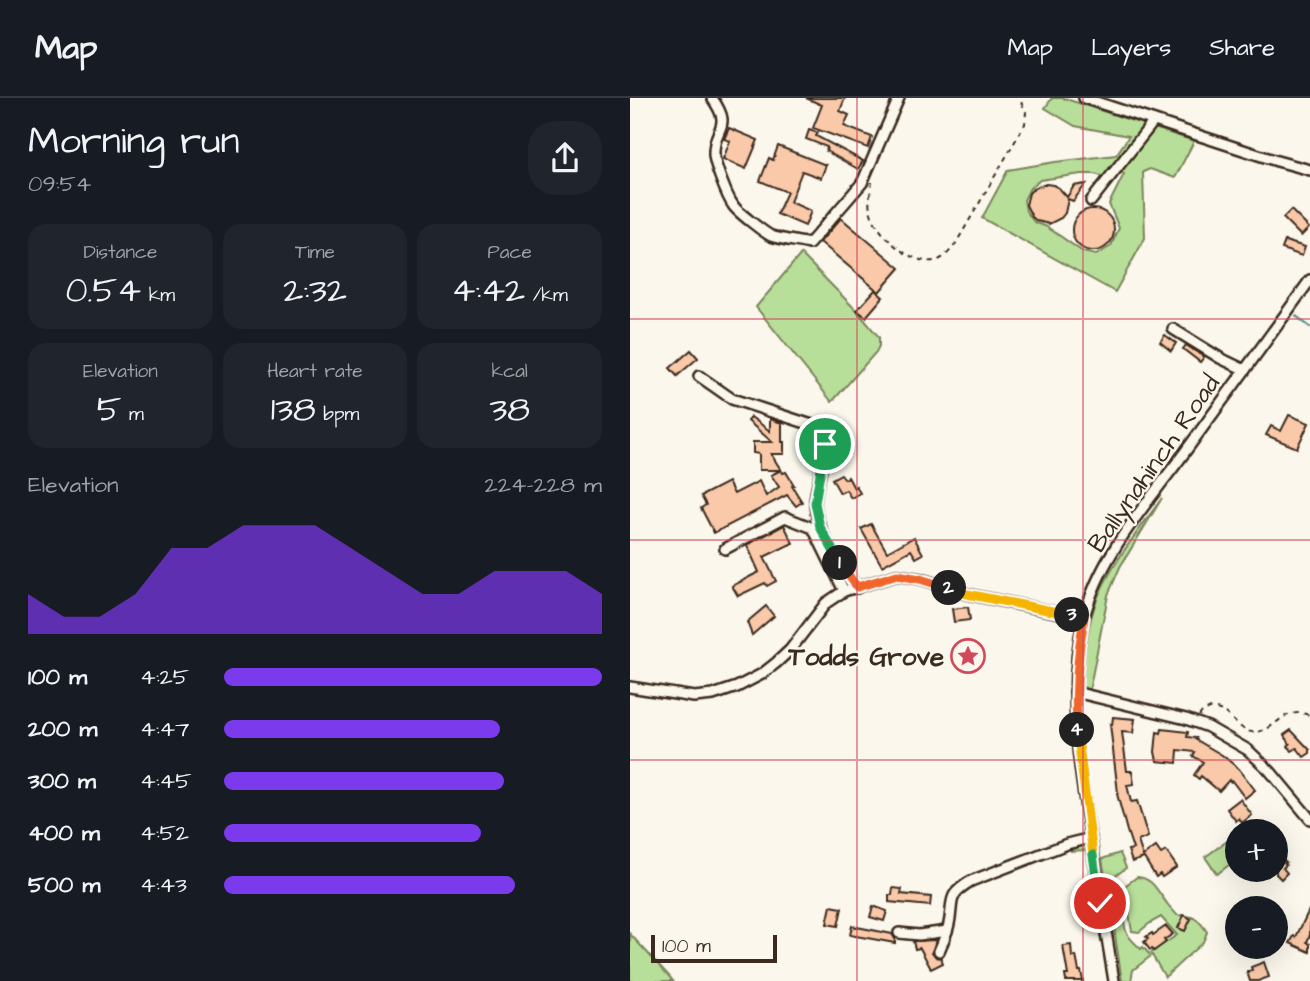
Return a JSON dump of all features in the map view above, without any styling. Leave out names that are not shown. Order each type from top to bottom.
[{"type":"street","points":[[712,98],[723,120],[714,155],[733,206],[769,235],[809,244],[862,183],[899,98]]},
{"type":"street","points":[[1084,98],[1310,170]]},
{"type":"street","points":[[1091,201],[1154,121]]},
{"type":"street","name":"Ballynahinch Road","points":[[1114,981],[1081,768],[1075,692],[1084,618],[1092,594],[1121,538],[1310,280]]},
{"type":"street","points":[[1173,329],[1245,370]]},
{"type":"street","points":[[699,376],[732,399],[815,426],[821,431],[825,444],[815,503],[820,527],[857,587]]},
{"type":"street","points":[[725,549],[785,517],[813,528],[844,591]]},
{"type":"street","points":[[630,687],[694,696],[713,695],[737,687],[756,678],[790,650],[826,603],[844,591],[897,575],[920,579],[967,594],[1084,618]]},
{"type":"street","points":[[1075,692],[1208,727],[1248,750],[1270,771],[1310,819]]},
{"type":"street","points":[[939,951],[950,923],[951,899],[963,886],[1067,844],[1091,838]]},
{"type":"street","points":[[899,933],[919,935],[947,931]]},
{"type":"path","points":[[873,177],[870,209],[882,234],[909,256],[920,261],[934,261],[944,257],[955,245],[1025,124],[1026,112],[1019,98]]},
{"type":"path","points":[[1195,722],[1202,712],[1211,708],[1221,711],[1248,732],[1257,732],[1291,712],[1310,715]]},
{"type":"green space","points":[[1052,98],[1063,98],[1194,141],[1175,178],[1150,169],[1143,172],[1145,238],[1115,292],[982,218],[1008,170],[1116,155],[1129,136],[1075,126],[1045,108]],"holes":[[[1118,171],[1124,174],[1109,204],[1119,228],[1111,246],[1096,255],[1083,252],[1047,227],[1034,222],[1026,211],[1024,200],[1030,188],[1040,180],[1081,174],[1104,177]]]},
{"type":"green space","points":[[801,254],[879,337],[876,352],[832,402],[756,307]]},
{"type":"green space","points":[[1162,498],[1120,567],[1108,595],[1089,692],[1082,686],[1084,663],[1092,616],[1099,594],[1112,569]]},
{"type":"green space","points":[[1086,843],[1103,939],[1101,941],[1086,850],[1071,851],[1070,845]]},
{"type":"green space","points":[[1225,843],[1225,868],[1217,874],[1205,857]]},
{"type":"green space","points":[[1120,853],[1126,868],[1111,879],[1105,876],[1102,859]]},
{"type":"green space","points":[[1137,877],[1151,882],[1177,915],[1195,919],[1207,932],[1203,942],[1165,977],[1152,955],[1133,970],[1131,981],[1122,981],[1110,902],[1112,900],[1117,899],[1122,907],[1128,936],[1149,954],[1177,935],[1161,917],[1139,932],[1132,931],[1127,905],[1119,890]]},
{"type":"green space","points":[[630,934],[668,975],[673,981],[630,981]]},
{"type":"building","points":[[806,98],[845,98],[840,111],[849,115],[844,126],[872,137],[868,148],[813,128],[822,105]]},
{"type":"building","points":[[729,128],[758,140],[746,169],[723,159],[730,141],[724,139]]},
{"type":"building","points":[[809,130],[863,161],[858,169],[826,151],[827,147],[806,139]]},
{"type":"building","points":[[778,146],[826,165],[821,178],[802,171],[790,202],[811,211],[805,226],[777,214],[787,192],[760,181],[769,158],[773,160]]},
{"type":"building","points":[[1046,184],[1059,188],[1067,197],[1074,186],[1086,184],[1073,201],[1068,199],[1061,218],[1049,224],[1032,217],[1026,205],[1029,193]]},
{"type":"building","points":[[1093,209],[1108,215],[1114,230],[1108,245],[1093,251],[1078,245],[1072,230],[1078,215]]},
{"type":"building","points":[[1291,210],[1309,228],[1301,236],[1283,218]]},
{"type":"building","points":[[841,218],[900,268],[879,292],[820,242]]},
{"type":"building","points":[[1285,241],[1305,247],[1302,256],[1282,249]]},
{"type":"building","points":[[875,290],[883,297],[866,317],[857,310]]},
{"type":"building","points":[[1165,335],[1176,343],[1171,351],[1160,342]]},
{"type":"building","points":[[1186,345],[1204,357],[1200,362],[1183,349]]},
{"type":"building","points":[[691,350],[698,358],[677,376],[670,368]]},
{"type":"building","points":[[1289,415],[1309,423],[1297,448],[1266,435],[1271,426],[1281,431]]},
{"type":"building","points":[[751,417],[770,431],[770,419],[782,423],[784,454],[771,454],[783,473],[786,472],[802,502],[796,506],[787,495],[714,533],[701,508],[706,505],[701,496],[728,482],[734,494],[759,481],[766,496],[779,487],[771,475],[781,470],[759,470],[759,454],[753,453],[753,442],[772,442],[748,421]]},
{"type":"building","points":[[841,474],[845,479],[848,477],[860,493],[851,498],[846,490],[840,493],[832,479]]},
{"type":"building","points":[[871,524],[887,552],[914,537],[923,554],[916,558],[911,550],[882,566],[861,529]]},
{"type":"building","points":[[784,525],[793,543],[764,557],[776,581],[767,586],[765,583],[738,596],[732,586],[759,572],[747,545]]},
{"type":"building","points":[[766,606],[774,616],[752,635],[747,622]]},
{"type":"building","points":[[968,607],[970,620],[954,622],[952,609]]},
{"type":"building","points":[[1113,717],[1135,719],[1133,733],[1122,732],[1127,771],[1132,771],[1134,784],[1127,785],[1131,802],[1137,801],[1148,837],[1138,841],[1143,856],[1156,847],[1161,854],[1166,851],[1177,867],[1162,877],[1160,874],[1156,877],[1144,858],[1132,862],[1128,850],[1133,849],[1117,794],[1110,724],[1112,725]]},
{"type":"building","points":[[1162,729],[1188,732],[1187,737],[1196,738],[1239,769],[1255,790],[1245,798],[1232,781],[1229,780],[1219,791],[1201,776],[1199,779],[1194,775],[1203,762],[1193,756],[1195,752],[1178,750],[1177,763],[1157,761],[1157,732],[1161,733]]},
{"type":"building","points":[[1291,730],[1310,750],[1304,757],[1297,748],[1292,751],[1288,746],[1290,744],[1284,735]]},
{"type":"building","points":[[1240,799],[1252,815],[1247,819],[1234,819],[1227,809]]},
{"type":"building","points":[[893,888],[902,889],[901,894],[931,897],[930,906],[889,902]]},
{"type":"building","points":[[831,906],[842,908],[838,926],[827,924]]},
{"type":"building","points":[[873,906],[887,911],[884,921],[870,917]]},
{"type":"building","points":[[1310,908],[1310,935],[1307,942],[1310,944],[1310,952],[1290,943],[1294,936],[1296,937]]},
{"type":"building","points":[[1184,915],[1191,919],[1185,931],[1178,928]]},
{"type":"building","points":[[852,926],[892,934],[895,943],[850,935]]},
{"type":"building","points":[[1166,926],[1173,934],[1154,951],[1150,950],[1144,942],[1148,939],[1146,937]]},
{"type":"building","points":[[936,940],[932,952],[941,958],[943,963],[931,969],[920,948],[915,949],[913,941]]},
{"type":"building","points":[[1071,945],[1072,957],[1076,956],[1083,981],[1066,981],[1065,975],[1068,975],[1063,946]]},
{"type":"building","points":[[1264,962],[1269,977],[1250,981],[1247,972],[1252,970],[1251,967]]},
{"type":"waterway","points":[[1296,316],[1310,327]]},
{"type":"place","name":"Todds Grove","points":[[968,656]]},
{"type":"route","points":[[825,444],[815,503],[820,527],[857,587],[897,575],[920,579],[967,594],[1084,618],[1075,692],[1077,730],[1100,903]]}]
